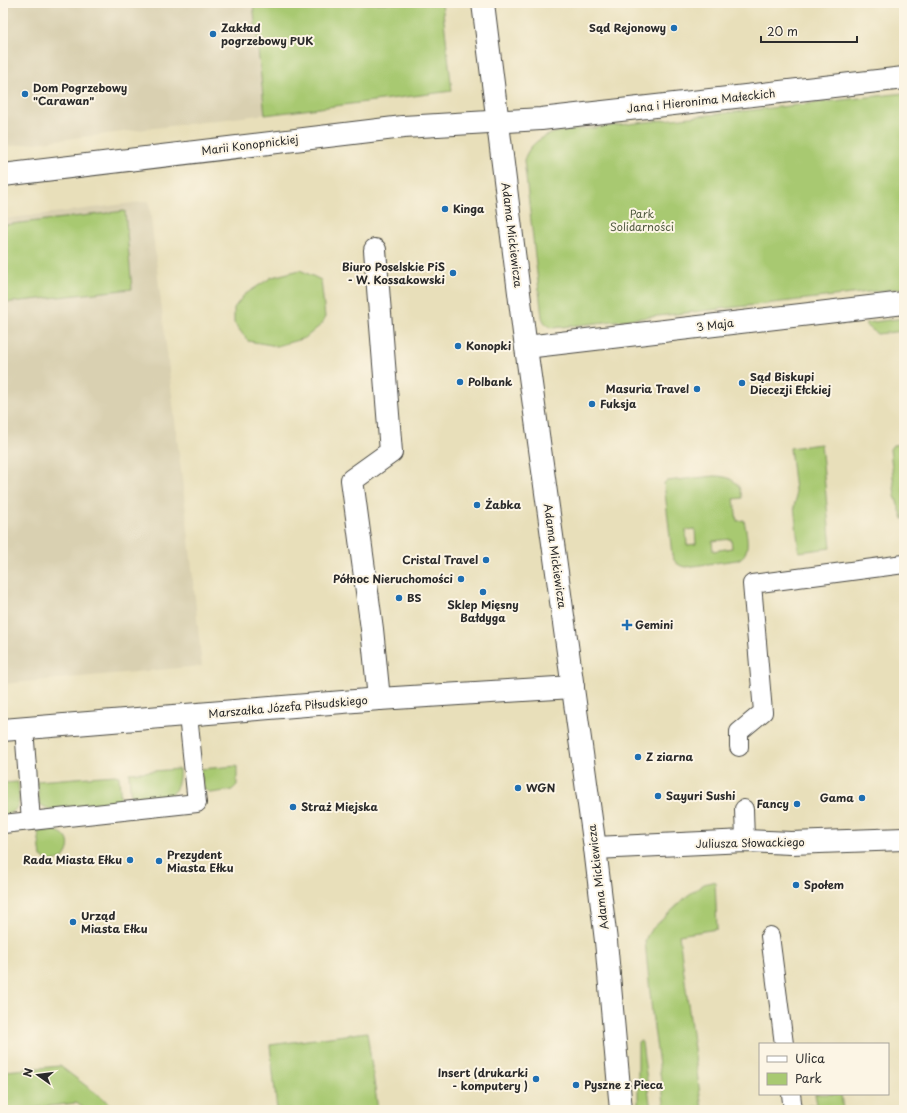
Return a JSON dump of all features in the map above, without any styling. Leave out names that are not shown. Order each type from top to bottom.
[{"type":"street","name":"Adama Mickiewicza","points":[[483,3],[526,347],[595,848],[606,941],[621,1110]]},
{"type":"street","name":"Jana i Hieronima Małeckich","points":[[498,122],[541,119],[904,78]]},
{"type":"street","name":"Marii Konopnickiej","points":[[3,175],[403,126],[498,122]]},
{"type":"street","points":[[375,250],[391,452],[352,480],[372,629],[379,699]]},
{"type":"street","name":"3 Maja","points":[[526,347],[904,303]]},
{"type":"street","name":"Marszałka Józefa Piłsudskiego","points":[[3,730],[379,699],[573,687]]},
{"type":"street","name":"Juliusza Słowackiego","points":[[595,848],[745,841],[791,843],[904,839]]},
{"type":"lane","points":[[739,747],[739,732],[763,712],[752,584],[904,564]]},
{"type":"lane","points":[[3,824],[197,803],[188,715]]},
{"type":"lane","points":[[24,728],[31,821]]},
{"type":"lane","points":[[744,808],[745,841]]},
{"type":"lane","points":[[770,936],[784,1043]]},
{"type":"lane","points":[[791,1095],[793,1110]]},
{"type":"shaded area","points":[[3,3],[441,3],[452,91],[3,147]]},
{"type":"shaded area","points":[[149,201],[187,520],[202,666],[3,684],[3,219]]},
{"type":"green space","points":[[253,3],[442,3],[452,91],[265,115]]},
{"type":"green space","name":"Park Solidarności","points":[[904,93],[904,288],[553,328],[547,325],[544,321],[542,317],[524,160],[529,149],[541,139],[557,132]]},
{"type":"green space","points":[[125,211],[132,289],[3,303],[3,225]]},
{"type":"green space","points":[[300,270],[321,280],[325,317],[322,324],[305,338],[277,346],[248,341],[234,323],[234,308],[244,295],[272,277]]},
{"type":"green space","points":[[904,318],[904,331],[877,334],[865,324],[866,323]]},
{"type":"green space","points":[[821,444],[831,548],[799,552],[794,506],[796,499],[790,448]]},
{"type":"green space","points":[[904,444],[903,519],[895,496],[890,449],[893,445]]},
{"type":"green space","points":[[720,476],[729,478],[739,487],[742,498],[734,499],[737,521],[744,520],[747,537],[747,548],[742,557],[737,560],[686,567],[681,566],[674,560],[672,555],[664,483],[666,481]],"holes":[[[695,529],[696,544],[687,545],[686,530]],[[731,539],[732,548],[713,551],[712,541]]]},
{"type":"green space","points":[[237,766],[237,785],[232,790],[211,793],[204,789],[200,769]]},
{"type":"green space","points":[[179,769],[177,786],[173,793],[166,799],[149,802],[131,802],[129,773]]},
{"type":"green space","points":[[115,775],[119,776],[121,804],[52,811],[41,805],[39,801],[37,781]]},
{"type":"green space","points":[[18,782],[19,798],[17,807],[9,814],[3,815],[3,783]]},
{"type":"green space","points":[[51,830],[62,833],[68,840],[69,844],[63,858],[46,865],[46,860],[41,857],[38,832]]},
{"type":"green space","points":[[715,881],[717,929],[679,935],[702,1110],[665,1110],[652,1013],[645,941],[650,931],[687,896],[704,884]]},
{"type":"green space","points":[[367,1032],[378,1110],[277,1110],[270,1045]]},
{"type":"green space","points":[[639,1041],[642,1043],[651,1110],[638,1110]]},
{"type":"green space","points":[[3,1048],[5,1071],[60,1066],[118,1110],[87,1110],[76,1103],[3,1110]]},
{"type":"green space","points":[[815,1095],[841,1095],[843,1110],[807,1110],[807,1106],[817,1104]]},
{"type":"place","name":"Sąd Rejonowy","points":[[674,28]]},
{"type":"place","name":"Zakład pogrzebowy PUK","points":[[213,34]]},
{"type":"place","name":"Dom Pogrzebowy \"Carawan\"","points":[[25,94]]},
{"type":"place","name":"Kinga","points":[[445,209]]},
{"type":"place","name":"Biuro Poselskie PiS - W. Kossakowski","points":[[453,273]]},
{"type":"place","name":"Konopki","points":[[458,346]]},
{"type":"place","name":"Polbank","points":[[460,382]]},
{"type":"place","name":"Sąd Biskupi Diecezji Ełckiej","points":[[742,383]]},
{"type":"place","name":"Masuria Travel","points":[[697,389]]},
{"type":"place","name":"Fuksja","points":[[592,404]]},
{"type":"place","name":"Żabka","points":[[477,505]]},
{"type":"place","name":"Cristal Travel","points":[[486,560]]},
{"type":"place","name":"Północ Nieruchomości","points":[[461,579]]},
{"type":"place","name":"Sklep Mięsny Bałdyga","points":[[483,592]]},
{"type":"place","name":"BS","points":[[399,598]]},
{"type":"place","name":"Gemini","points":[[627,625]]},
{"type":"place","name":"Z ziarna","points":[[638,757]]},
{"type":"place","name":"WGN","points":[[518,788]]},
{"type":"place","name":"Sayuri Sushi","points":[[658,796]]},
{"type":"place","name":"Gama","points":[[862,798]]},
{"type":"place","name":"Fancy","points":[[797,804]]},
{"type":"place","name":"Straż Miejska","points":[[293,807]]},
{"type":"place","name":"Rada Miasta Ełku","points":[[130,860]]},
{"type":"place","name":"Prezydent Miasta Ełku","points":[[159,861]]},
{"type":"place","name":"Społem","points":[[796,885]]},
{"type":"place","name":"Urząd Miasta Ełku","points":[[73,922]]},
{"type":"place","name":"Insert (drukarki - komputery )","points":[[536,1079]]},
{"type":"place","name":"Pyszne z Pieca","points":[[576,1085]]}]
